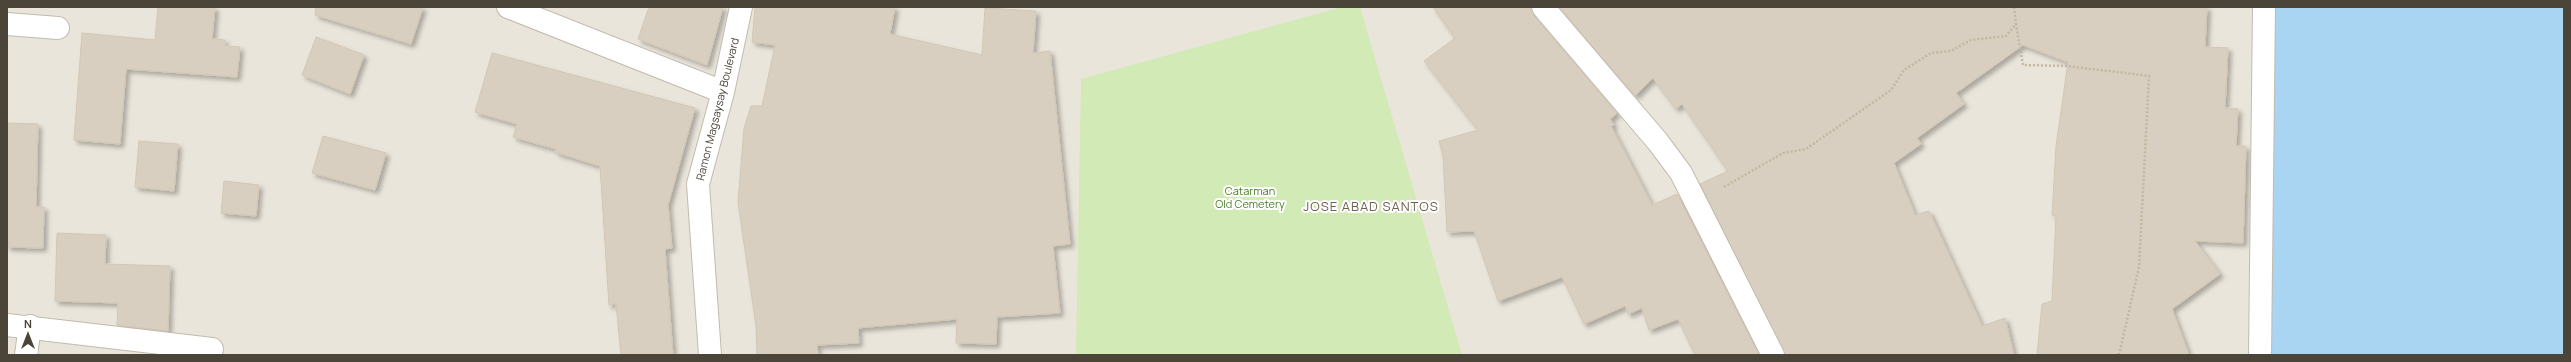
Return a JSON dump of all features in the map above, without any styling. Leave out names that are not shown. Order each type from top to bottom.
[{"type":"street","points":[[508,7],[723,92]]},
{"type":"street","name":"Ramon Magsaysay Boulevard","points":[[710,355],[698,184],[723,92],[741,7]]},
{"type":"street","points":[[1543,7],[1658,142],[1681,173],[1698,202],[1773,355]]},
{"type":"street","points":[[2260,355],[2264,7]]},
{"type":"street","points":[[7,24],[58,28]]},
{"type":"street","points":[[7,325],[30,326],[212,349]]},
{"type":"street","points":[[26,355],[30,326]]},
{"type":"path","points":[[2014,7],[2023,65],[2067,66],[2149,76],[2139,267],[2119,355]]},
{"type":"path","points":[[1698,202],[1783,153],[1806,149],[1891,90],[1904,70],[1931,53],[1951,50],[1971,40],[2006,36],[2016,24]]},
{"type":"shaded area","points":[[7,7],[2253,7],[2260,355],[7,355]]},
{"type":"green space","name":"Catarman Old Cemetery","points":[[1342,7],[1360,7],[1462,355],[1076,355],[1081,79]]},
{"type":"water","points":[[2253,7],[2564,7],[2564,355],[2260,355]]},
{"type":"building","points":[[158,7],[215,7],[212,39],[225,40],[225,46],[240,47],[237,77],[126,69],[120,144],[74,140],[82,33],[155,40]]},
{"type":"building","points":[[316,7],[423,7],[411,44],[315,15]]},
{"type":"building","points":[[649,7],[723,7],[707,65],[638,39]]},
{"type":"building","points":[[755,7],[895,7],[890,34],[982,55],[985,8],[1036,11],[1033,53],[1050,51],[1070,244],[1053,246],[1060,313],[997,317],[996,344],[956,343],[957,319],[858,328],[859,343],[817,345],[818,355],[757,355],[756,326],[738,202],[744,128],[751,106],[762,106],[775,45],[752,42]]},
{"type":"building","points":[[1433,7],[1531,7],[1533,15],[1617,113],[1610,119],[1614,125],[1611,126],[1652,205],[1677,194],[1759,355],[1695,355],[1678,319],[1649,330],[1642,308],[1628,314],[1625,306],[1584,324],[1562,277],[1498,301],[1474,231],[1447,232],[1443,156],[1439,141],[1478,130],[1424,61],[1455,38]]},
{"type":"building","points":[[1559,7],[2207,7],[2205,47],[2228,48],[2225,108],[2238,109],[2236,146],[2246,146],[2243,243],[2195,241],[2220,274],[2172,309],[2189,355],[2037,355],[2042,304],[2052,301],[2056,216],[2052,215],[2056,146],[2068,62],[2023,45],[1956,93],[1964,104],[1917,138],[1921,144],[1894,163],[1915,215],[1929,211],[1982,326],[2005,318],[2014,355],[1785,355],[1700,184],[1728,171],[1682,104],[1676,109],[1653,78],[1635,96]]},
{"type":"building","points":[[316,37],[364,55],[350,94],[302,75]]},
{"type":"building","points":[[492,53],[695,108],[668,205],[672,248],[665,249],[673,355],[621,355],[616,304],[609,305],[600,166],[555,152],[556,149],[513,137],[517,124],[475,112]]},
{"type":"building","points":[[7,123],[38,124],[36,207],[44,207],[43,248],[7,247]]},
{"type":"building","points":[[323,136],[386,153],[375,190],[312,173]]},
{"type":"building","points":[[139,141],[178,144],[174,191],[135,187]]},
{"type":"building","points":[[224,181],[259,185],[256,216],[221,213]]},
{"type":"building","points":[[57,233],[106,235],[105,264],[170,266],[168,331],[117,325],[118,303],[55,301]]},
{"type":"district","name":"JOSE ABAD SANTOS","points":[[1371,206]]}]
